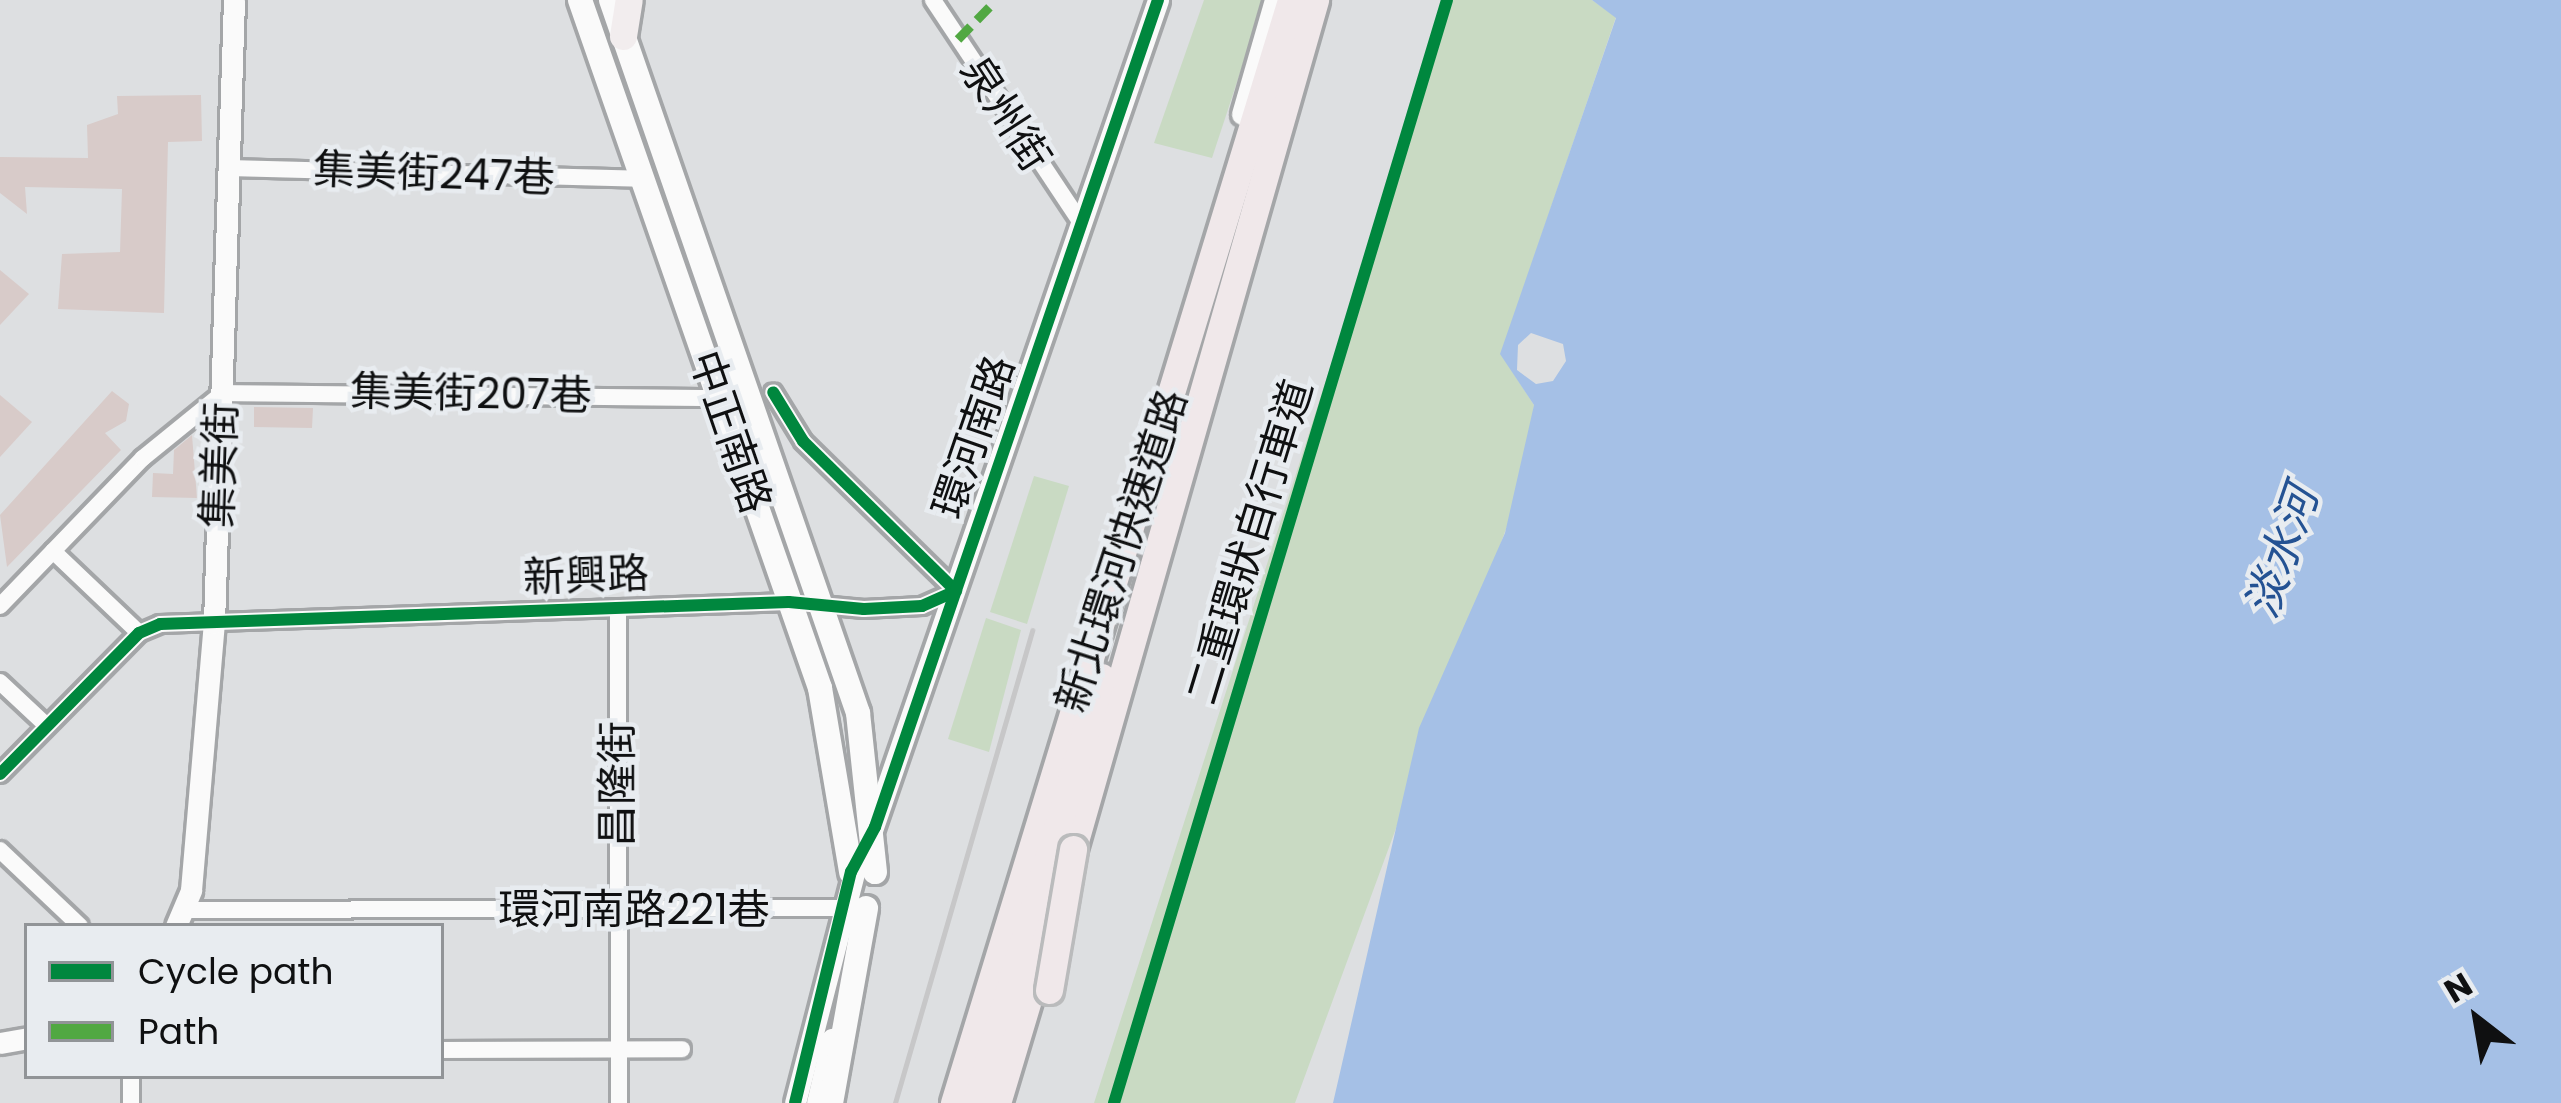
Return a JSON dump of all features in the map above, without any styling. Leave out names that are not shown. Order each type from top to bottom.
[{"type":"highway","name":"新北環河快速道路","points":[[950,1103],[1291,0]]},
{"type":"highway","points":[[976,1103],[1302,0]]},
{"type":"highway","name":"新北環河快速道路","points":[[999,1103],[1319,0]]},
{"type":"highway","points":[[1017,1103],[1073,849]]},
{"type":"main road","name":"中正南路","points":[[580,0],[832,733],[863,872]]},
{"type":"main road","name":"中正南路","points":[[611,0],[858,713],[875,827],[863,872]]},
{"type":"main road","points":[[623,36],[629,0]]},
{"type":"main road","points":[[827,1098],[854,908]]},
{"type":"street","name":"集美街","points":[[181,918],[214,623],[234,0]]},
{"type":"street","name":"泉州街","points":[[933,0],[1082,224]]},
{"type":"street","name":"環河南路","points":[[875,827],[1158,0]]},
{"type":"street","points":[[950,1103],[1275,0]]},
{"type":"street","points":[[999,1103],[1319,0]]},
{"type":"street","name":"集美街247巷","points":[[227,168],[642,178]]},
{"type":"street","points":[[773,392],[803,441],[956,591]]},
{"type":"street","points":[[0,606],[223,393]]},
{"type":"street","name":"集美街207巷","points":[[223,393],[718,398]]},
{"type":"street","points":[[0,774],[139,633],[53,551]]},
{"type":"street","name":"新興路","points":[[139,633],[214,623],[789,602],[922,606],[956,591]]},
{"type":"street","name":"昌隆街","points":[[618,608],[619,1103]]},
{"type":"street","points":[[0,682],[47,726]]},
{"type":"street","points":[[0,850],[77,923]]},
{"type":"street","points":[[795,1103],[863,872]]},
{"type":"street","points":[[827,1098],[854,908]]},
{"type":"street","name":"環河南路221巷","points":[[181,918],[854,908]]},
{"type":"street","points":[[444,1049],[682,1049]]},
{"type":"green space","points":[[1204,0],[1264,0],[1212,158],[1154,143]]},
{"type":"green space","points":[[1448,0],[1592,0],[1616,17],[1501,354],[1534,405],[1527,472],[1295,1103],[1094,1103]]},
{"type":"green space","points":[[1034,476],[1069,486],[1027,624],[990,612]]},
{"type":"green space","points":[[986,618],[1021,630],[989,752],[948,739]]},
{"type":"water","name":"淡水河","points":[[1592,0],[2561,0],[2561,1103],[1333,1103],[1419,728],[1505,533],[1534,405],[1500,354],[1616,18]],"holes":[[[1531,333],[1563,344],[1566,361],[1553,381],[1536,384],[1517,370],[1518,345]]]},
{"type":"building","points":[[201,95],[202,141],[168,142],[164,313],[58,309],[62,254],[120,252],[122,189],[25,187],[27,214],[0,193],[0,157],[88,158],[87,125],[118,114],[117,96]]},
{"type":"building","points":[[0,270],[29,294],[0,325]]},
{"type":"building","points":[[112,391],[129,404],[126,421],[105,433],[121,450],[7,567],[0,515]]},
{"type":"building","points":[[0,395],[32,422],[0,457]]},
{"type":"building","points":[[254,407],[313,408],[312,428],[254,427]]},
{"type":"building","points":[[192,435],[197,498],[152,497],[153,473],[173,474],[174,450]]},
{"type":"railway","points":[[895,1103],[1032,630]]},
{"type":"marked path","points":[[958,39],[996,0]]},
{"type":"cycle path","points":[[795,1103],[851,872],[875,827],[1158,0]]},
{"type":"cycle path","name":"二重環狀自行車道","points":[[1114,1103],[1447,0]]},
{"type":"cycle path","points":[[0,774],[139,633],[160,624],[789,602],[864,609],[922,606],[956,591],[803,441],[773,392]]}]
